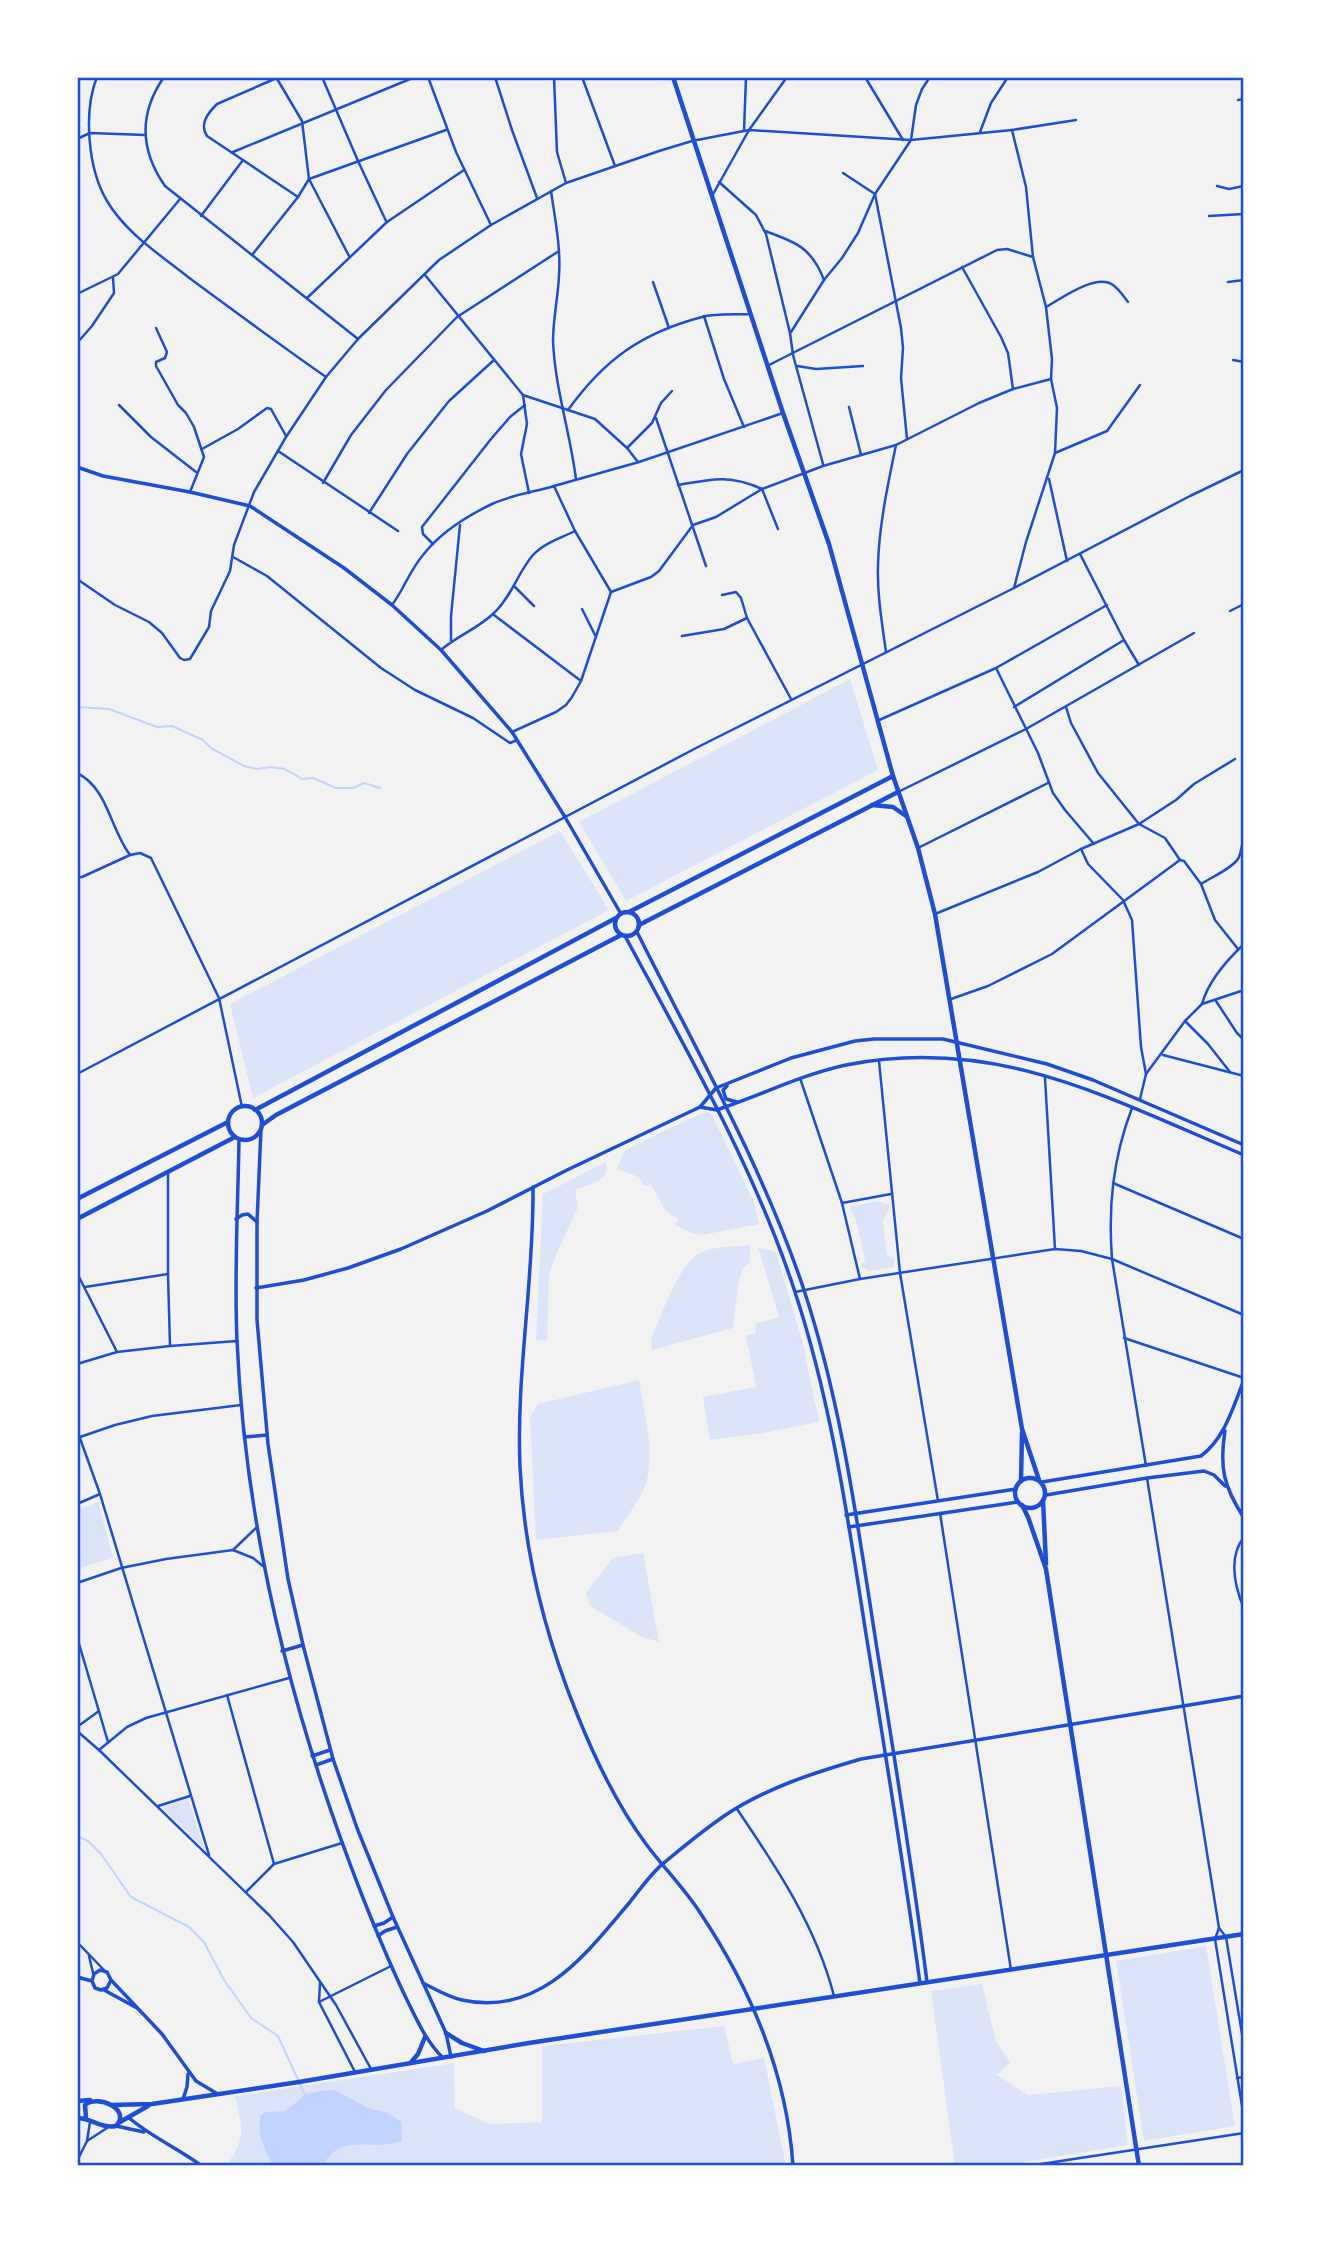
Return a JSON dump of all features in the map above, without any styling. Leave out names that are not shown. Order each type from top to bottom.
[{"type":"main road","points":[[673,77],[767,366],[829,544],[877,721],[918,848],[935,914],[1022,1429],[1044,1498],[1046,1569],[1139,2166]]},
{"type":"main road","points":[[255,1110],[618,916],[893,776]]},
{"type":"main road","points":[[639,925],[898,792]]},
{"type":"main road","points":[[869,805],[893,807],[906,816]]},
{"type":"main road","points":[[77,1219],[237,1138],[252,1139],[261,1127],[276,1115],[623,935],[630,936],[637,932],[639,925],[637,918],[629,912]]},
{"type":"main road","points":[[618,916],[616,928],[623,935]]},
{"type":"main road","points":[[237,1138],[230,1130],[228,1122],[231,1114],[242,1107],[255,1110],[260,1116],[261,1127]]},
{"type":"main road","points":[[77,1199],[228,1122]]},
{"type":"main road","points":[[1022,1429],[1021,1481],[1016,1489],[1046,1569]]},
{"type":"main road","points":[[1021,1481],[1032,1478],[1040,1481]]},
{"type":"main road","points":[[1020,1504],[1034,1507],[1044,1498]]},
{"type":"main road","points":[[77,2101],[91,2100],[111,2105],[152,2104],[1244,1934]]},
{"type":"main road","points":[[446,2033],[462,2043],[485,2051]]},
{"type":"main road","points":[[411,2062],[425,2038]]},
{"type":"main road","points":[[88,2119],[85,2105],[91,2100]]},
{"type":"main road","points":[[77,2118],[88,2119],[107,2128],[152,2104]]},
{"type":"main road","points":[[111,2105],[128,2117]]},
{"type":"main road","points":[[118,2124],[121,2114],[119,2110]]},
{"type":"street","points":[[97,77],[91,97],[91,150],[106,199],[123,222],[144,243],[257,329],[326,377]]},
{"type":"street","points":[[164,77],[155,90],[146,114],[145,135],[148,156],[165,186],[358,339]]},
{"type":"street","points":[[298,197],[207,136],[204,131],[205,121],[217,104],[277,77],[302,121],[309,179],[349,256]]},
{"type":"street","points":[[322,77],[387,222]]},
{"type":"street","points":[[233,152],[302,121],[415,77]]},
{"type":"street","points":[[428,77],[446,130],[491,225]]},
{"type":"street","points":[[495,77],[537,198]]},
{"type":"street","points":[[554,77],[557,152],[566,183]]},
{"type":"street","points":[[582,77],[615,166]]},
{"type":"street","points":[[746,131],[747,77]]},
{"type":"street","points":[[712,196],[746,131],[787,77]]},
{"type":"street","points":[[866,77],[903,140]]},
{"type":"street","points":[[790,333],[858,233],[875,194],[911,140],[916,105],[930,77]]},
{"type":"street","points":[[980,132],[991,103],[1008,77]]},
{"type":"street","points":[[1238,100],[1244,99]]},
{"type":"street","points":[[77,579],[115,605],[149,622],[162,633],[180,658],[187,660],[209,627],[211,611],[223,588],[234,545],[254,492],[326,377],[358,339],[439,260],[491,225],[566,183],[692,141],[746,131],[911,140],[1012,130],[1076,120]]},
{"type":"street","points":[[252,255],[309,179],[446,130]]},
{"type":"street","points":[[1012,130],[1026,187],[1033,257],[1046,307],[1052,359],[1051,379],[1057,408],[1055,453],[1014,588]]},
{"type":"street","points":[[77,139],[90,133],[145,135]]},
{"type":"street","points":[[201,216],[243,160]]},
{"type":"street","points":[[307,298],[387,222],[464,170]]},
{"type":"street","points":[[842,173],[875,194],[903,348],[901,378],[907,439]]},
{"type":"street","points":[[719,182],[756,215],[765,231],[793,355],[823,466]]},
{"type":"street","points":[[1217,186],[1229,189],[1244,186]]},
{"type":"street","points":[[551,190],[559,251],[553,339],[557,377],[566,409],[576,479]]},
{"type":"street","points":[[77,294],[113,278],[180,199]]},
{"type":"street","points":[[1209,216],[1244,214]]},
{"type":"street","points":[[765,231],[805,249],[819,267],[824,280]]},
{"type":"street","points":[[767,366],[1003,248],[1033,257]]},
{"type":"street","points":[[323,483],[351,435],[387,390],[457,317],[559,251]]},
{"type":"street","points":[[962,267],[1005,345],[1013,389]]},
{"type":"street","points":[[425,275],[523,396],[527,424],[521,454],[529,494]]},
{"type":"street","points":[[77,343],[114,293],[113,278]]},
{"type":"street","points":[[1228,282],[1244,280]]},
{"type":"street","points":[[1046,307],[1084,286],[1102,281],[1115,286],[1128,302]]},
{"type":"street","points":[[653,282],[669,328]]},
{"type":"street","points":[[566,409],[608,364],[656,332],[704,316],[750,314]]},
{"type":"street","points":[[704,316],[724,379],[744,427]]},
{"type":"street","points":[[156,328],[167,356],[156,362],[156,366],[197,432],[204,457],[190,492]]},
{"type":"street","points":[[369,513],[407,454],[449,401],[494,360]]},
{"type":"street","points":[[1233,360],[1244,362]]},
{"type":"street","points":[[797,366],[816,369],[863,366]]},
{"type":"street","points":[[611,592],[644,581],[659,571],[693,525],[716,517],[762,489],[823,466],[896,445],[1013,389],[1051,379]]},
{"type":"street","points":[[1055,453],[1107,431],[1140,386]]},
{"type":"street","points":[[627,448],[656,418],[661,403],[672,391]]},
{"type":"street","points":[[523,396],[596,419],[639,462]]},
{"type":"street","points":[[119,405],[151,437],[196,472]]},
{"type":"street","points":[[433,544],[423,534],[422,527],[491,439],[510,417],[525,405]]},
{"type":"street","points":[[849,407],[862,455]]},
{"type":"street","points":[[202,449],[238,429],[267,408],[271,409],[286,437]]},
{"type":"street","points":[[392,605],[422,555],[440,536],[492,504],[668,453],[783,413]]},
{"type":"street","points":[[656,418],[706,566]]},
{"type":"street","points":[[886,652],[878,566],[881,528],[896,445]]},
{"type":"street","points":[[278,451],[398,531]]},
{"type":"street","points":[[77,467],[103,476],[250,506],[324,554],[392,605],[441,650],[512,732],[565,817],[618,916]]},
{"type":"street","points":[[77,1074],[792,699],[1244,470]]},
{"type":"street","points":[[678,485],[716,478],[750,483],[762,489],[778,529]]},
{"type":"street","points":[[1048,478],[1067,561]]},
{"type":"street","points":[[512,732],[566,705],[581,681],[611,592],[575,531],[554,486]]},
{"type":"street","points":[[451,640],[460,523]]},
{"type":"street","points":[[441,650],[451,640],[493,614],[515,587],[536,553],[575,531]]},
{"type":"street","points":[[1080,554],[1139,665]]},
{"type":"street","points":[[233,557],[267,576],[380,668],[415,690],[473,718],[510,743],[517,740]]},
{"type":"street","points":[[515,587],[534,606]]},
{"type":"street","points":[[722,595],[736,592],[741,598],[747,618],[792,699]]},
{"type":"street","points":[[1230,611],[1244,604]]},
{"type":"street","points":[[877,721],[996,668],[1107,605]]},
{"type":"street","points":[[582,609],[596,635]]},
{"type":"street","points":[[493,614],[581,681]]},
{"type":"street","points":[[682,636],[724,629],[747,618]]},
{"type":"street","points":[[898,792],[1026,729],[1194,633]]},
{"type":"street","points":[[1014,707],[1124,640]]},
{"type":"street","points":[[996,668],[1038,754],[1048,783],[1065,810],[1094,844]]},
{"type":"street","points":[[1065,706],[1070,723],[1098,773],[1139,824],[1165,838],[1180,860],[1184,861],[1201,884],[1215,920],[1238,949]]},
{"type":"street","points":[[935,914],[1038,872],[1081,849],[1139,824],[1176,800],[1194,784],[1235,759]]},
{"type":"street","points":[[77,773],[90,780],[97,789],[117,836],[130,855]]},
{"type":"street","points":[[918,848],[1048,783]]},
{"type":"street","points":[[1201,884],[1234,863],[1244,841]]},
{"type":"street","points":[[1081,849],[1088,864],[1123,900],[1132,920],[1141,1046],[1146,1074],[1140,1100]]},
{"type":"street","points":[[77,877],[130,855],[140,853],[151,858],[219,998],[242,1107]]},
{"type":"street","points":[[951,999],[988,986],[1052,954],[1180,860]]},
{"type":"street","points":[[637,932],[765,1188],[804,1290],[831,1391],[855,1513],[903,1809],[927,1982]]},
{"type":"street","points":[[623,935],[736,1146],[757,1192],[795,1292],[810,1343],[849,1527],[920,1983]]},
{"type":"street","points":[[1146,1074],[1185,1021],[1202,1004],[1223,967],[1244,944]]},
{"type":"street","points":[[1202,1004],[1244,990]]},
{"type":"street","points":[[1216,1000],[1244,1040]]},
{"type":"street","points":[[1185,1021],[1230,1072]]},
{"type":"street","points":[[256,1288],[304,1280],[401,1249],[463,1222],[700,1107],[716,1088],[792,1058],[855,1041],[924,1038],[958,1041],[1059,1068],[1244,1144]]},
{"type":"street","points":[[1162,1055],[1244,1076]]},
{"type":"street","points":[[700,1107],[717,1110],[800,1077],[843,1066],[921,1057],[960,1059],[1013,1067],[1073,1083],[1244,1155]]},
{"type":"street","points":[[879,1060],[901,1273],[938,1501]]},
{"type":"street","points":[[1045,1074],[1055,1249]]},
{"type":"street","points":[[800,1077],[842,1203],[860,1279]]},
{"type":"street","points":[[731,1082],[723,1090],[724,1095],[731,1102],[741,1102]]},
{"type":"street","points":[[1132,1108],[1125,1126],[1110,1209],[1112,1259],[1146,1466]]},
{"type":"street","points":[[261,1127],[256,1288],[267,1435],[288,1579],[333,1759],[357,1828],[397,1927],[446,2033],[451,2057]]},
{"type":"street","points":[[237,1138],[237,1341],[241,1405],[256,1528],[282,1651],[315,1765],[374,1926],[425,2038],[443,2058]]},
{"type":"street","points":[[736,1146],[743,1142]]},
{"type":"street","points":[[168,1173],[170,1346]]},
{"type":"street","points":[[1113,1183],[1244,1240]]},
{"type":"street","points":[[533,1187],[520,1466],[527,1540],[558,1666],[605,1778],[625,1812],[710,1928],[754,2009],[778,2078],[793,2166]]},
{"type":"street","points":[[757,1192],[765,1188]]},
{"type":"street","points":[[842,1203],[891,1194]]},
{"type":"street","points":[[236,1219],[248,1214],[257,1222]]},
{"type":"street","points":[[795,1292],[860,1279],[1055,1249],[1081,1251],[1112,1259],[1244,1315]]},
{"type":"street","points":[[77,1273],[117,1352]]},
{"type":"street","points":[[84,1287],[168,1274]]},
{"type":"street","points":[[1040,1481],[1201,1456],[1213,1446],[1226,1424],[1244,1379],[1124,1338]]},
{"type":"street","points":[[77,1364],[117,1352],[237,1341]]},
{"type":"street","points":[[810,1343],[818,1342]]},
{"type":"street","points":[[822,1393],[831,1391]]},
{"type":"street","points":[[80,1437],[152,1416],[241,1405]]},
{"type":"street","points":[[1225,1486],[1222,1458],[1226,1424]]},
{"type":"street","points":[[77,1430],[100,1494],[210,1858]]},
{"type":"street","points":[[245,1437],[267,1435]]},
{"type":"street","points":[[1044,1498],[1147,1478],[1204,1471],[1225,1486],[1244,1518]]},
{"type":"street","points":[[1147,1478],[1219,1928],[1226,1937],[1244,2046]]},
{"type":"street","points":[[846,1515],[1016,1489]]},
{"type":"street","points":[[77,1504],[100,1494]]},
{"type":"street","points":[[849,1527],[940,1512],[1020,1504]]},
{"type":"street","points":[[940,1512],[1012,1970]]},
{"type":"street","points":[[233,1550],[256,1528]]},
{"type":"street","points":[[1244,1537],[1235,1551],[1235,1561],[1237,1590],[1244,1609]]},
{"type":"street","points":[[77,1583],[121,1568],[233,1550],[253,1558],[263,1566]]},
{"type":"street","points":[[77,1637],[108,1742]]},
{"type":"street","points":[[282,1651],[303,1645]]},
{"type":"street","points":[[869,1651],[877,1649]]},
{"type":"street","points":[[99,1750],[127,1727],[166,1711],[289,1678]]},
{"type":"street","points":[[227,1694],[274,1864]]},
{"type":"street","points":[[422,1983],[459,2000],[476,2003],[500,2002],[531,1994],[572,1968],[662,1864],[708,1828],[771,1790],[820,1771],[861,1759],[1244,1696]]},
{"type":"street","points":[[879,1711],[887,1710]]},
{"type":"street","points":[[99,1711],[77,1729],[246,1892],[293,1942],[330,1997],[371,2069]]},
{"type":"street","points":[[312,1756],[330,1749]]},
{"type":"street","points":[[315,1765],[333,1759]]},
{"type":"street","points":[[158,1806],[190,1796]]},
{"type":"street","points":[[737,1809],[786,1882],[808,1923],[834,1996]]},
{"type":"street","points":[[895,1811],[903,1809]]},
{"type":"street","points":[[246,1892],[274,1864],[342,1843]]},
{"type":"street","points":[[903,1868],[911,1867]]},
{"type":"street","points":[[374,1926],[393,1917]]},
{"type":"street","points":[[912,1924],[920,1923]]},
{"type":"street","points":[[378,1936],[397,1927]]},
{"type":"street","points":[[1219,1928],[1215,1939],[1244,2118]]},
{"type":"street","points":[[77,1942],[110,1974],[109,1986],[104,1990]]},
{"type":"street","points":[[88,1953],[95,1988],[104,1990],[142,2011]]},
{"type":"street","points":[[319,2002],[391,1966]]},
{"type":"street","points":[[94,1974],[104,1970]]},
{"type":"street","points":[[77,1977],[92,1981]]},
{"type":"street","points":[[111,1980],[162,2034],[188,2072],[202,2086],[218,2094]]},
{"type":"street","points":[[320,1983],[319,2002],[355,2072]]},
{"type":"street","points":[[183,2099],[188,2072]]},
{"type":"street","points":[[1237,2078],[1244,2077]]},
{"type":"street","points":[[128,2117],[146,2132]]},
{"type":"street","points":[[77,2161],[87,2141],[88,2119]]},
{"type":"street","points":[[118,2124],[146,2132],[174,2146],[202,2166]]},
{"type":"street","points":[[87,2141],[107,2128]]},
{"type":"street","points":[[1028,2166],[1244,2133]]},
{"type":"shaded area","points":[[850,679],[878,770],[626,901],[579,822]]},
{"type":"shaded area","points":[[560,831],[609,910],[253,1098],[230,1004]]},
{"type":"shaded area","points":[[708,1112],[712,1115],[754,1202],[759,1224],[702,1235],[675,1225],[678,1219],[665,1210],[651,1184],[644,1186],[639,1177],[617,1169],[625,1150]]},
{"type":"shaded area","points":[[606,1162],[607,1169],[602,1178],[575,1190],[578,1207],[549,1274],[547,1341],[536,1340],[543,1194]]},
{"type":"shaded area","points":[[879,1201],[888,1205],[889,1210],[883,1220],[887,1255],[894,1258],[894,1267],[869,1271],[861,1266],[865,1259],[856,1220],[850,1209],[852,1206]]},
{"type":"shaded area","points":[[750,1245],[750,1262],[742,1270],[733,1328],[652,1350],[651,1339],[665,1305],[692,1259],[711,1249]]},
{"type":"shaded area","points":[[758,1247],[776,1252],[803,1344],[819,1422],[710,1440],[703,1397],[756,1387],[746,1336],[756,1333],[755,1324],[779,1317]]},
{"type":"shaded area","points":[[639,1380],[648,1435],[649,1463],[644,1489],[635,1505],[618,1531],[536,1540],[530,1417],[538,1404]]},
{"type":"shaded area","points":[[98,1502],[113,1558],[77,1569],[77,1510]]},
{"type":"shaded area","points":[[643,1553],[659,1642],[642,1637],[590,1606],[586,1593],[613,1558]]},
{"type":"shaded area","points":[[188,1799],[205,1850],[162,1807]]},
{"type":"shaded area","points":[[1206,1946],[1235,2126],[1144,2141],[1116,1961]]},
{"type":"shaded area","points":[[982,1984],[996,2041],[1010,2062],[997,2075],[1028,2095],[1121,2086],[1128,2145],[1000,2166],[955,2166],[931,1991]]},
{"type":"shaded area","points":[[724,2026],[733,2064],[764,2058],[786,2166],[226,2166],[240,2140],[235,2096],[454,2063],[455,2108],[489,2124],[542,2122],[542,2046]]},
{"type":"water","points":[[335,2090],[368,2108],[388,2113],[401,2122],[402,2141],[379,2145],[358,2144],[338,2149],[323,2166],[274,2166],[261,2135],[261,2115],[266,2112],[285,2111],[305,2095]]},
{"type":"waterway","points":[[77,707],[109,709],[157,727],[172,726],[203,740],[211,748],[244,766],[285,769],[302,779],[313,778],[336,788],[353,788],[364,783],[380,788]]},
{"type":"waterway","points":[[77,1836],[88,1841],[101,1854],[131,1897],[189,1927],[204,1942],[224,1980],[251,2018],[278,2036],[305,2095]]}]
